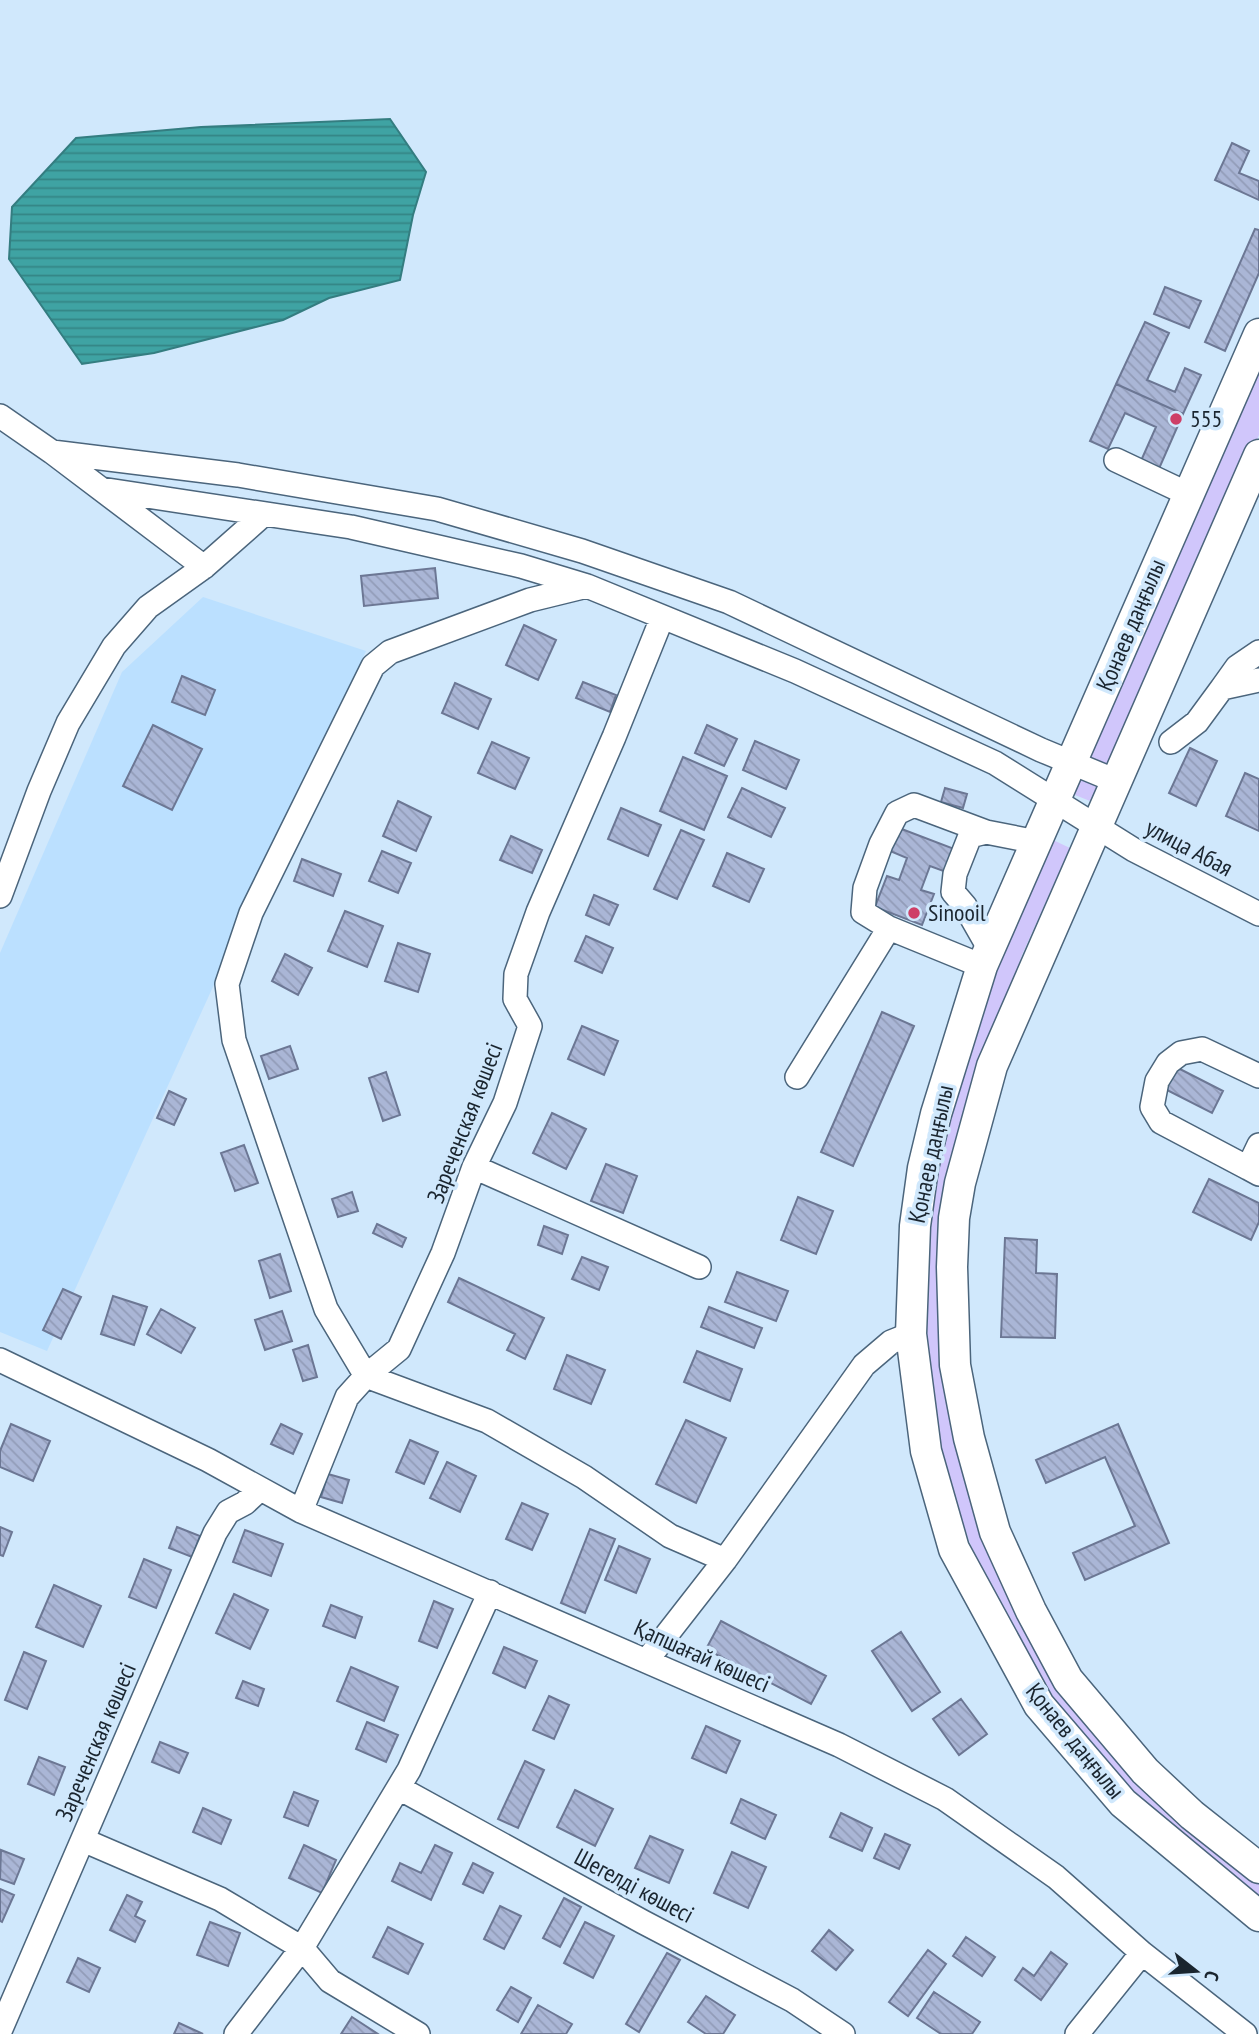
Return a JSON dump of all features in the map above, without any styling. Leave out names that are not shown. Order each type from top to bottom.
[{"type":"main road","name":"Қонаев даңғылы","points":[[1259,334],[986,957],[936,1114],[923,1168],[915,1226],[911,1334],[926,1451],[954,1549],[1039,1705],[1123,1803],[1259,1916]]},
{"type":"main road","name":"Қонаев даңғылы","points":[[1259,455],[992,1066],[960,1183],[954,1218],[951,1267],[955,1365],[969,1438],[995,1532],[1031,1611],[1068,1680],[1146,1771],[1192,1815],[1259,1868]]},
{"type":"street","points":[[0,416],[204,566]]},
{"type":"street","points":[[52,452],[238,475],[437,509],[582,551],[729,602],[1072,763],[1116,781]]},
{"type":"street","points":[[1116,460],[1188,494]]},
{"type":"street","name":"улица Абая","points":[[101,489],[351,527],[522,566],[587,586],[795,671],[995,763],[1134,850],[1259,914]]},
{"type":"street","points":[[0,896],[39,790],[68,723],[114,646],[148,607],[204,566],[264,514]]},
{"type":"street","points":[[587,586],[530,600],[390,652],[373,666],[251,913],[227,984],[234,1040],[326,1309],[366,1376],[487,1421],[584,1477],[670,1536],[725,1560]]},
{"type":"street","name":"Зареченская көшесі","points":[[301,1511],[347,1397],[366,1376],[400,1349],[443,1253],[474,1167],[505,1103],[530,1026],[515,999],[516,974],[538,912],[662,618]]},
{"type":"street","points":[[1171,742],[1197,722],[1237,667],[1259,652]]},
{"type":"street","points":[[1223,688],[1259,680]]},
{"type":"street","points":[[986,957],[889,928],[863,912],[865,888],[881,844],[897,813],[914,805],[985,832],[1037,842]]},
{"type":"street","points":[[985,832],[970,836],[955,874],[953,892],[965,906],[986,957]]},
{"type":"street","points":[[797,1077],[889,928]]},
{"type":"street","points":[[1259,1076],[1202,1049],[1181,1053],[1168,1063],[1157,1081],[1152,1107],[1161,1122],[1253,1171],[1259,1144]]},
{"type":"street","points":[[474,1167],[699,1267]]},
{"type":"street","points":[[647,1660],[725,1560],[864,1365],[891,1342],[911,1334]]},
{"type":"street","name":"Қапшағай көшесі","points":[[0,1360],[208,1460],[301,1511],[839,1745],[944,1799],[1055,1877],[1142,1953],[1245,2034]]},
{"type":"street","name":"Зареченская көшесі","points":[[0,2031],[215,1533],[228,1512],[245,1503],[260,1489]]},
{"type":"street","points":[[236,2034],[302,1948],[399,1788],[489,1592]]},
{"type":"street","name":"Шегелді көшесі","points":[[399,1788],[792,2000],[843,2034]]},
{"type":"street","points":[[83,1840],[220,1899],[302,1948],[330,1981],[418,2034]]},
{"type":"street","points":[[1077,2034],[1142,1953]]},
{"type":"shaded area","points":[[390,119],[426,172],[413,215],[400,280],[329,298],[283,320],[154,353],[82,364],[9,259],[12,207],[76,138],[201,127]]},
{"type":"shaded area","points":[[1259,370],[1259,435],[1097,793],[1090,801],[1075,795],[1075,784]]},
{"type":"shaded area","points":[[203,597],[366,651],[47,1351],[0,1332],[0,953],[122,672]]},
{"type":"shaded area","points":[[1053,840],[1070,848],[1022,955],[987,1057],[944,1350],[1062,1688],[1259,1882],[1259,1903],[1105,1773],[1050,1700],[989,1594],[948,1484],[934,1423],[923,1354],[927,1194],[993,969]]},
{"type":"building","points":[[1232,143],[1249,151],[1239,173],[1259,181],[1259,200],[1215,180]]},
{"type":"building","points":[[1255,229],[1259,230],[1259,273],[1225,351],[1205,342]]},
{"type":"building","points":[[1165,287],[1201,301],[1189,328],[1154,314]]},
{"type":"building","points":[[1145,322],[1169,333],[1147,380],[1175,392],[1185,368],[1201,375],[1183,414],[1116,384]]},
{"type":"building","points":[[1116,384],[1183,414],[1158,471],[1140,463],[1156,427],[1125,413],[1108,449],[1090,441]]},
{"type":"building","points":[[435,568],[438,598],[364,606],[361,576]]},
{"type":"building","points":[[524,625],[556,640],[538,680],[506,665]]},
{"type":"building","points":[[182,676],[215,690],[205,715],[172,702]]},
{"type":"building","points":[[583,682],[616,695],[610,712],[576,698]]},
{"type":"building","points":[[455,683],[491,699],[478,729],[442,713]]},
{"type":"building","points":[[153,725],[202,749],[172,810],[123,786]]},
{"type":"building","points":[[707,725],[737,739],[724,766],[695,753]]},
{"type":"building","points":[[755,741],[799,760],[786,789],[743,770]]},
{"type":"building","points":[[492,742],[529,758],[515,789],[478,773]]},
{"type":"building","points":[[1190,748],[1217,761],[1196,806],[1169,793]]},
{"type":"building","points":[[683,757],[727,776],[704,830],[660,811]]},
{"type":"building","points":[[1245,773],[1259,779],[1259,831],[1226,816]]},
{"type":"building","points":[[742,788],[785,808],[771,837],[728,817]]},
{"type":"building","points":[[945,788],[967,794],[963,808],[941,802]]},
{"type":"building","points":[[398,801],[431,817],[416,851],[383,836]]},
{"type":"building","points":[[621,808],[661,825],[648,856],[608,839]]},
{"type":"building","points":[[899,828],[957,850],[949,873],[930,866],[921,890],[934,894],[922,925],[875,907],[887,876],[899,880],[907,858],[890,851]]},
{"type":"building","points":[[681,830],[704,840],[677,899],[654,889]]},
{"type":"building","points":[[511,836],[542,850],[532,873],[500,860]]},
{"type":"building","points":[[382,851],[411,863],[398,893],[369,881]]},
{"type":"building","points":[[727,853],[764,869],[749,902],[713,886]]},
{"type":"building","points":[[302,859],[341,874],[333,896],[294,881]]},
{"type":"building","points":[[594,895],[618,905],[609,925],[586,915]]},
{"type":"building","points":[[345,911],[383,926],[367,967],[328,951]]},
{"type":"building","points":[[586,936],[613,948],[602,973],[575,961]]},
{"type":"building","points":[[398,943],[430,954],[418,992],[385,981]]},
{"type":"building","points":[[285,954],[312,968],[298,995],[272,981]]},
{"type":"building","points":[[882,1012],[914,1026],[853,1166],[821,1152]]},
{"type":"building","points":[[582,1026],[618,1041],[604,1075],[568,1059]]},
{"type":"building","points":[[290,1046],[298,1069],[269,1079],[261,1056]]},
{"type":"building","points":[[1174,1066],[1223,1091],[1212,1113],[1163,1088]]},
{"type":"building","points":[[386,1072],[400,1115],[383,1121],[369,1078]]},
{"type":"building","points":[[169,1091],[186,1099],[174,1125],[157,1118]]},
{"type":"building","points":[[552,1113],[586,1129],[566,1169],[533,1153]]},
{"type":"building","points":[[244,1145],[258,1183],[235,1191],[221,1153]]},
{"type":"building","points":[[606,1164],[637,1176],[623,1213],[591,1201]]},
{"type":"building","points":[[1209,1179],[1259,1203],[1259,1222],[1251,1240],[1193,1212]]},
{"type":"building","points":[[352,1192],[358,1211],[338,1217],[332,1199]]},
{"type":"building","points":[[798,1197],[833,1211],[816,1254],[781,1240]]},
{"type":"building","points":[[377,1224],[406,1238],[402,1247],[373,1233]]},
{"type":"building","points":[[544,1226],[568,1235],[562,1254],[538,1245]]},
{"type":"building","points":[[1005,1238],[1037,1240],[1036,1273],[1057,1274],[1055,1338],[1001,1337]]},
{"type":"building","points":[[280,1254],[291,1291],[270,1298],[259,1261]]},
{"type":"building","points":[[582,1257],[608,1267],[599,1290],[572,1279]]},
{"type":"building","points":[[737,1272],[788,1291],[776,1321],[725,1302]]},
{"type":"building","points":[[459,1278],[544,1318],[525,1359],[507,1350],[515,1334],[448,1302]]},
{"type":"building","points":[[63,1289],[81,1297],[61,1339],[43,1330]]},
{"type":"building","points":[[113,1296],[147,1307],[134,1345],[101,1334]]},
{"type":"building","points":[[709,1307],[762,1328],[754,1348],[701,1327]]},
{"type":"building","points":[[161,1309],[195,1328],[181,1353],[147,1334]]},
{"type":"building","points":[[282,1311],[292,1341],[265,1350],[255,1320]]},
{"type":"building","points":[[308,1345],[317,1377],[303,1381],[293,1350]]},
{"type":"building","points":[[697,1351],[742,1369],[730,1401],[684,1382]]},
{"type":"building","points":[[567,1355],[605,1370],[591,1404],[554,1389]]},
{"type":"building","points":[[686,1420],[726,1438],[696,1503],[656,1484]]},
{"type":"building","points":[[11,1424],[50,1441],[33,1481],[0,1467],[0,1451]]},
{"type":"building","points":[[281,1424],[302,1434],[293,1454],[271,1444]]},
{"type":"building","points":[[1118,1424],[1169,1543],[1085,1580],[1073,1553],[1135,1526],[1105,1457],[1046,1483],[1036,1460]]},
{"type":"building","points":[[410,1440],[438,1452],[424,1484],[396,1472]]},
{"type":"building","points":[[447,1462],[476,1476],[460,1512],[430,1498]]},
{"type":"building","points":[[328,1474],[349,1480],[342,1503],[321,1497]]},
{"type":"building","points":[[522,1503],[548,1514],[532,1550],[506,1539]]},
{"type":"building","points":[[0,1527],[12,1532],[3,1556],[0,1555]]},
{"type":"building","points":[[177,1527],[200,1536],[192,1557],[169,1548]]},
{"type":"building","points":[[590,1529],[615,1539],[585,1613],[561,1603]]},
{"type":"building","points":[[245,1530],[283,1544],[271,1576],[233,1562]]},
{"type":"building","points":[[619,1546],[650,1559],[636,1593],[605,1580]]},
{"type":"building","points":[[144,1559],[171,1570],[156,1608],[129,1597]]},
{"type":"building","points":[[54,1585],[101,1606],[83,1647],[36,1627]]},
{"type":"building","points":[[234,1594],[268,1610],[250,1649],[216,1633]]},
{"type":"building","points":[[434,1601],[453,1609],[437,1648],[419,1641]]},
{"type":"building","points":[[331,1605],[362,1617],[355,1638],[323,1626]]},
{"type":"building","points":[[721,1621],[826,1676],[811,1704],[706,1649]]},
{"type":"building","points":[[901,1632],[940,1692],[912,1711],[872,1651]]},
{"type":"building","points":[[504,1647],[537,1661],[525,1688],[493,1673]]},
{"type":"building","points":[[24,1652],[46,1661],[27,1709],[5,1700]]},
{"type":"building","points":[[351,1667],[398,1687],[384,1721],[337,1701]]},
{"type":"building","points":[[243,1681],[264,1689],[258,1706],[236,1698]]},
{"type":"building","points":[[549,1696],[569,1705],[554,1739],[533,1730]]},
{"type":"building","points":[[961,1699],[987,1734],[959,1755],[933,1719]]},
{"type":"building","points":[[367,1722],[398,1735],[386,1762],[356,1749]]},
{"type":"building","points":[[706,1726],[740,1741],[726,1773],[692,1758]]},
{"type":"building","points":[[160,1742],[188,1753],[179,1773],[152,1762]]},
{"type":"building","points":[[39,1757],[65,1767],[54,1795],[28,1784]]},
{"type":"building","points":[[525,1761],[544,1770],[518,1828],[498,1819]]},
{"type":"building","points":[[575,1790],[613,1809],[595,1846],[557,1827]]},
{"type":"building","points":[[294,1792],[318,1801],[308,1826],[284,1817]]},
{"type":"building","points":[[741,1799],[776,1815],[765,1839],[731,1823]]},
{"type":"building","points":[[203,1808],[231,1820],[221,1844],[193,1832]]},
{"type":"building","points":[[841,1813],[872,1828],[862,1851],[830,1837]]},
{"type":"building","points":[[885,1834],[910,1845],[899,1869],[874,1858]]},
{"type":"building","points":[[650,1836],[683,1850],[669,1883],[635,1868]]},
{"type":"building","points":[[304,1845],[336,1860],[322,1893],[289,1878]]},
{"type":"building","points":[[435,1845],[452,1853],[431,1900],[392,1881],[400,1863],[421,1873]]},
{"type":"building","points":[[1,1850],[24,1859],[14,1884],[0,1879]]},
{"type":"building","points":[[732,1852],[766,1867],[748,1908],[714,1893]]},
{"type":"building","points":[[473,1863],[493,1873],[483,1893],[463,1884]]},
{"type":"building","points":[[0,1889],[14,1895],[2,1922],[0,1921]]},
{"type":"building","points":[[127,1895],[142,1902],[135,1916],[145,1921],[135,1942],[110,1930]]},
{"type":"building","points":[[564,1898],[581,1907],[560,1947],[543,1938]]},
{"type":"building","points":[[500,1906],[521,1916],[504,1949],[484,1939]]},
{"type":"building","points":[[210,1922],[240,1933],[228,1966],[197,1955]]},
{"type":"building","points":[[585,1922],[614,1936],[593,1978],[564,1963]]},
{"type":"building","points":[[388,1927],[423,1944],[408,1974],[373,1957]]},
{"type":"building","points":[[829,1930],[853,1950],[836,1970],[812,1951]]},
{"type":"building","points":[[966,1937],[995,1957],[982,1976],[953,1956]]},
{"type":"building","points":[[928,1950],[946,1964],[908,2016],[889,2002]]},
{"type":"building","points":[[1051,1952],[1067,1964],[1041,2000],[1015,1980],[1023,1968],[1034,1976]]},
{"type":"building","points":[[667,1953],[680,1960],[639,2032],[626,2024]]},
{"type":"building","points":[[78,1958],[100,1968],[89,1992],[67,1982]]},
{"type":"building","points":[[511,1987],[531,1998],[518,2022],[497,2010]]},
{"type":"building","points":[[934,1992],[980,2022],[972,2034],[941,2034],[917,2018]]},
{"type":"building","points":[[706,1996],[735,2015],[723,2034],[706,2034],[688,2022]]},
{"type":"building","points":[[538,2005],[572,2024],[566,2034],[521,2034]]},
{"type":"building","points":[[352,2017],[378,2034],[341,2034]]},
{"type":"building","points":[[179,2023],[203,2034],[174,2034]]},
{"type":"place","name":"555","points":[[1176,419]]},
{"type":"place","name":"Sinooil","points":[[914,913]]}]
